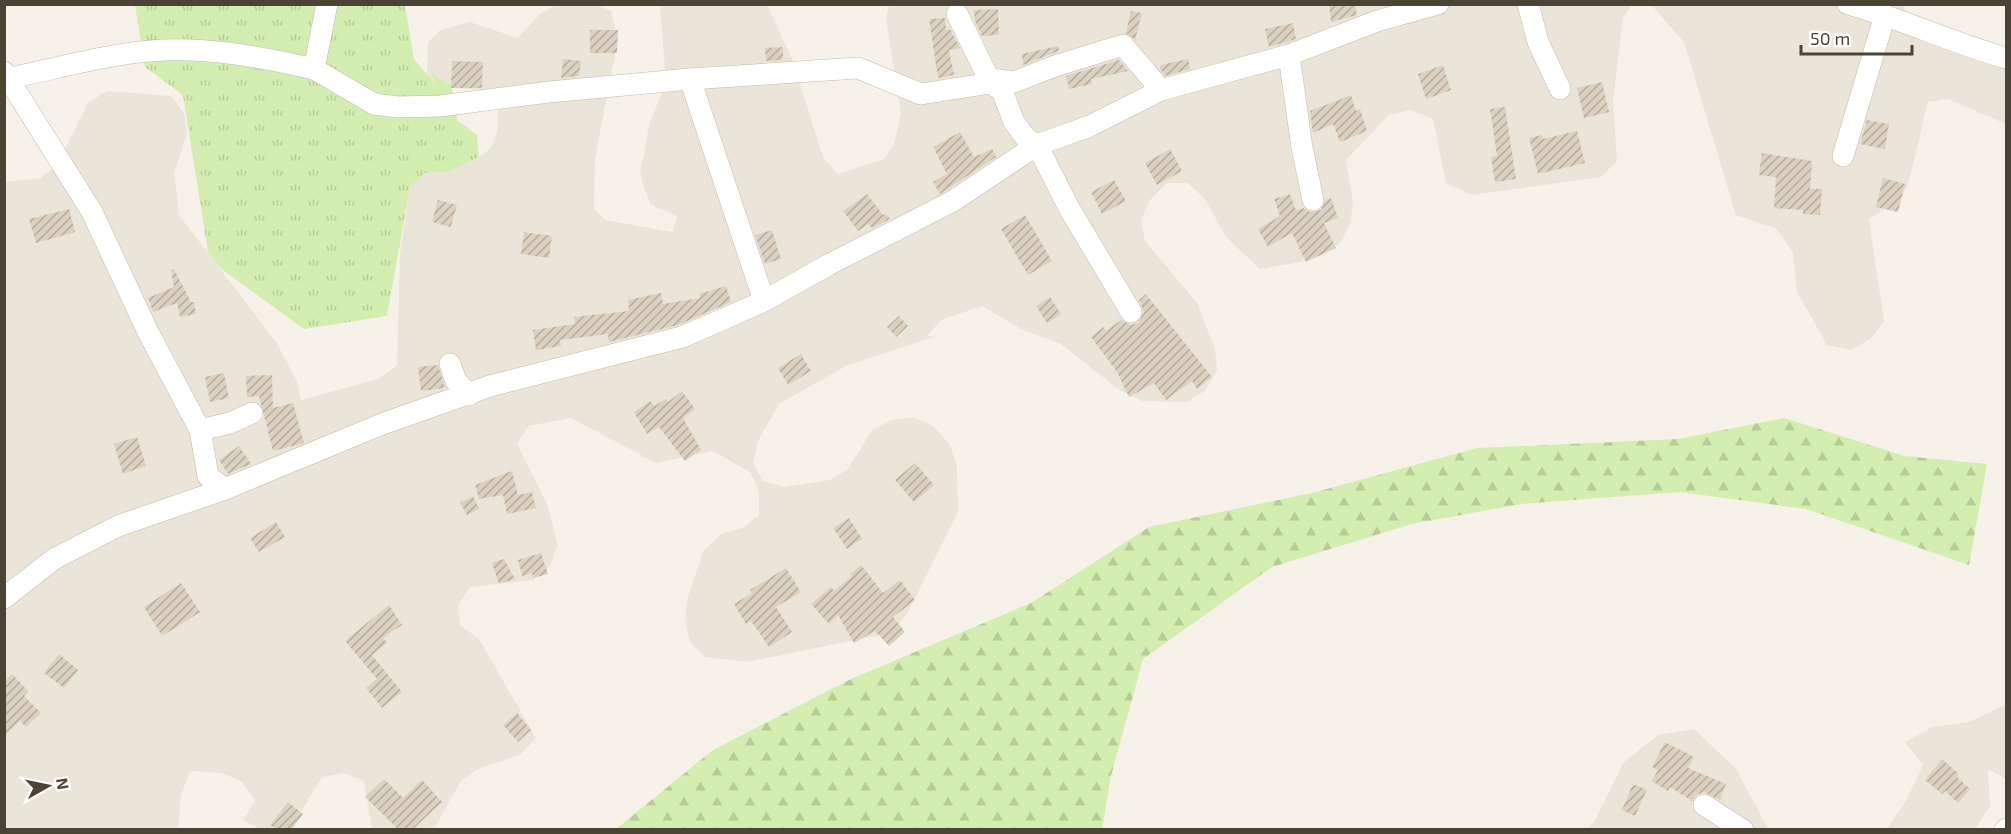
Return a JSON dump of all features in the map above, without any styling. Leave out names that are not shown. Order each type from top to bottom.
[{"type":"street","points":[[314,69],[327,4]]},
{"type":"street","points":[[4,598],[54,558],[118,526],[225,489],[382,424],[490,386],[682,337],[764,301],[828,265],[953,201],[1037,145],[1090,126],[1161,90],[1289,55],[1377,21],[1438,4]]},
{"type":"street","points":[[1528,4],[1538,42],[1560,89]]},
{"type":"street","points":[[1848,4],[1885,15],[1951,42],[2007,58]]},
{"type":"street","points":[[957,14],[995,81],[1014,122],[1024,136],[1037,145],[1069,208],[1131,312]]},
{"type":"street","points":[[1843,156],[1885,15]]},
{"type":"street","points":[[225,489],[208,476],[200,430],[148,332],[92,212],[7,75],[114,56],[168,50],[224,54],[314,69],[374,104],[398,107],[441,106],[549,92],[690,79],[858,68],[921,94],[995,81],[1014,82],[1124,45],[1161,90]]},
{"type":"street","points":[[1289,55],[1302,148],[1313,200]]},
{"type":"street","points":[[690,79],[764,301]]},
{"type":"street","points":[[450,364],[456,381],[469,395]]},
{"type":"street","points":[[200,430],[230,423],[252,413]]},
{"type":"street","points":[[1704,805],[1743,830]]},
{"type":"shaded area","points":[[556,5],[597,5],[611,11],[618,40],[595,158],[594,208],[605,220],[672,232],[678,217],[650,204],[640,174],[649,126],[666,81],[660,5],[767,5],[792,58],[823,157],[838,174],[884,159],[894,144],[901,114],[886,18],[889,5],[1632,5],[1623,17],[1613,101],[1617,161],[1601,177],[1472,195],[1446,183],[1433,119],[1411,110],[1389,115],[1346,160],[1353,202],[1350,225],[1339,244],[1300,262],[1260,269],[1226,237],[1205,199],[1188,183],[1167,183],[1151,199],[1141,220],[1145,241],[1197,303],[1215,349],[1217,370],[1206,390],[1187,402],[1142,401],[1118,389],[1061,344],[1021,329],[982,306],[941,320],[927,336],[934,337],[848,365],[779,404],[758,441],[753,463],[763,481],[784,487],[830,480],[848,469],[872,430],[892,420],[913,417],[933,426],[950,445],[957,466],[958,512],[908,612],[895,629],[875,636],[747,662],[705,657],[690,642],[685,619],[688,596],[704,550],[721,534],[742,528],[759,515],[759,493],[751,473],[713,451],[656,463],[571,418],[528,426],[517,444],[547,503],[558,545],[550,566],[533,580],[470,587],[458,605],[460,625],[479,639],[536,738],[520,755],[478,769],[461,781],[434,829],[372,829],[364,781],[344,773],[322,777],[300,813],[283,826],[261,829],[243,820],[255,801],[242,781],[221,773],[190,771],[181,795],[178,829],[5,830],[5,182],[41,178],[58,164],[88,103],[107,91],[171,96],[184,113],[187,134],[174,173],[179,215],[276,342],[297,381],[301,400],[378,379],[397,366],[400,254],[410,187],[425,173],[448,172],[479,157],[491,148],[498,130],[498,110],[486,90],[438,87],[427,75],[428,43],[440,30],[470,22],[518,38],[540,14]]},
{"type":"shaded area","points":[[1646,5],[1903,5],[1909,17],[2006,62],[2006,124],[1948,99],[1928,102],[1908,185],[1898,202],[1869,219],[1884,322],[1870,339],[1851,350],[1827,345],[1797,292],[1793,253],[1777,229],[1736,215],[1684,42],[1654,8]]},
{"type":"shaded area","points":[[2006,704],[2006,779],[1988,769],[1990,806],[1975,829],[1886,830],[1906,801],[1923,765],[1905,742],[1932,727],[1969,722]]},
{"type":"shaded area","points":[[1694,729],[1736,769],[1768,829],[1586,830],[1595,820],[1623,763],[1658,735]]},
{"type":"green space","points":[[135,5],[405,5],[414,59],[436,85],[431,72],[452,87],[457,120],[477,135],[479,157],[448,172],[425,173],[410,187],[387,316],[304,329],[220,268],[208,252],[183,95],[145,67]]},
{"type":"green space","points":[[1784,418],[1905,456],[1987,464],[1969,565],[1806,509],[1680,492],[1521,504],[1412,524],[1272,567],[1143,659],[1111,776],[1102,829],[616,829],[713,750],[851,679],[1031,603],[1149,527],[1316,492],[1477,448],[1678,439]]},
{"type":"building","points":[[1329,4],[1355,4],[1357,15],[1331,22]]},
{"type":"building","points":[[998,9],[999,35],[982,36],[975,21],[974,10]]},
{"type":"building","points":[[1131,11],[1142,13],[1135,40],[1126,33]]},
{"type":"building","points":[[945,18],[946,30],[950,29],[960,48],[949,50],[954,75],[938,78],[929,19]]},
{"type":"building","points":[[1293,23],[1296,39],[1269,47],[1265,29]]},
{"type":"building","points":[[590,30],[618,30],[617,53],[590,53]]},
{"type":"building","points":[[1058,46],[1059,51],[1023,65],[1022,54]]},
{"type":"building","points":[[783,47],[783,60],[766,61],[765,48]]},
{"type":"building","points":[[563,59],[581,61],[579,76],[561,78]]},
{"type":"building","points":[[1188,59],[1190,69],[1165,76],[1160,69],[1160,65]]},
{"type":"building","points":[[1119,60],[1128,71],[1091,79],[1092,84],[1069,89],[1066,76]]},
{"type":"building","points":[[452,61],[483,62],[482,88],[451,88]]},
{"type":"building","points":[[1443,65],[1451,90],[1426,99],[1418,74]]},
{"type":"building","points":[[1602,82],[1609,112],[1584,118],[1577,88]]},
{"type":"building","points":[[1351,95],[1356,111],[1360,109],[1367,131],[1340,142],[1333,124],[1313,133],[1310,111]]},
{"type":"building","points":[[1505,107],[1516,179],[1495,182],[1491,157],[1497,156],[1490,109]]},
{"type":"building","points":[[1867,120],[1889,124],[1885,149],[1860,144]]},
{"type":"building","points":[[1577,131],[1585,163],[1538,174],[1529,138],[1542,135],[1543,139]]},
{"type":"building","points":[[960,132],[974,157],[992,149],[996,157],[940,194],[933,182],[947,174],[933,147]]},
{"type":"building","points":[[1170,149],[1182,171],[1157,185],[1145,163]]},
{"type":"building","points":[[1762,153],[1812,161],[1810,189],[1822,189],[1820,215],[1803,214],[1803,210],[1774,208],[1776,177],[1759,175]]},
{"type":"building","points":[[1883,178],[1905,184],[1898,212],[1876,207]]},
{"type":"building","points":[[1114,180],[1126,201],[1102,214],[1091,192]]},
{"type":"building","points":[[867,194],[883,215],[886,214],[890,219],[872,228],[868,224],[858,231],[843,211]]},
{"type":"building","points":[[1290,194],[1296,211],[1303,208],[1310,212],[1321,210],[1325,200],[1331,198],[1338,218],[1324,223],[1336,248],[1306,262],[1292,233],[1268,247],[1258,229],[1280,216],[1274,199]]},
{"type":"building","points":[[438,200],[457,205],[451,227],[432,222]]},
{"type":"building","points":[[69,209],[75,232],[36,243],[29,219]]},
{"type":"building","points":[[1025,215],[1052,261],[1028,275],[1001,229]]},
{"type":"building","points":[[772,230],[781,259],[765,264],[755,235]]},
{"type":"building","points":[[524,232],[552,236],[549,258],[521,254]]},
{"type":"building","points":[[174,269],[191,302],[194,302],[196,314],[180,317],[177,303],[153,312],[148,298],[174,287],[171,270]]},
{"type":"building","points":[[726,286],[731,302],[678,325],[609,342],[608,334],[560,340],[561,346],[536,350],[533,330],[575,324],[574,317],[629,311],[628,300],[661,293],[663,304],[700,298],[699,294]]},
{"type":"building","points":[[1146,294],[1212,377],[1197,389],[1192,381],[1166,400],[1154,383],[1129,397],[1117,372],[1091,337],[1103,327],[1106,331],[1121,320],[1131,325],[1138,323],[1144,312],[1139,300]]},
{"type":"building","points":[[1050,297],[1061,314],[1047,323],[1036,306]]},
{"type":"building","points":[[899,316],[908,326],[896,337],[887,327]]},
{"type":"building","points":[[801,354],[811,371],[788,385],[778,368]]},
{"type":"building","points":[[438,365],[445,388],[421,391],[418,367]]},
{"type":"building","points":[[224,373],[229,398],[210,402],[205,377]]},
{"type":"building","points":[[272,375],[273,408],[293,403],[304,443],[273,451],[259,396],[247,397],[246,376]]},
{"type":"building","points":[[682,391],[695,409],[683,418],[701,450],[685,461],[659,427],[647,434],[634,412],[650,401],[654,406],[666,399],[668,402]]},
{"type":"building","points":[[137,437],[146,466],[123,474],[114,444]]},
{"type":"building","points":[[239,446],[251,464],[228,474],[219,460]]},
{"type":"building","points":[[915,463],[934,485],[914,502],[895,480]]},
{"type":"building","points":[[512,471],[518,495],[532,492],[536,508],[507,514],[503,495],[479,499],[475,485]]},
{"type":"building","points":[[473,496],[479,509],[467,515],[460,503]]},
{"type":"building","points":[[849,518],[862,539],[847,549],[833,528]]},
{"type":"building","points":[[276,522],[285,537],[259,552],[250,538]]},
{"type":"building","points":[[541,553],[548,574],[533,578],[532,573],[522,576],[518,560]]},
{"type":"building","points":[[504,559],[515,579],[499,584],[492,563]]},
{"type":"building","points":[[861,565],[883,593],[900,580],[915,600],[893,617],[905,632],[889,646],[875,631],[854,643],[838,615],[829,624],[811,604],[831,587],[834,591]]},
{"type":"building","points":[[786,568],[801,592],[776,607],[792,632],[769,647],[751,621],[746,624],[734,604],[752,593],[750,590]]},
{"type":"building","points":[[181,583],[200,612],[162,636],[144,607]]},
{"type":"building","points":[[389,605],[402,625],[383,638],[387,643],[372,655],[402,692],[382,708],[366,688],[377,679],[345,641]]},
{"type":"building","points":[[59,654],[78,670],[64,688],[44,673]]},
{"type":"building","points":[[12,674],[28,691],[24,696],[41,713],[26,727],[20,721],[4,736],[4,682]]},
{"type":"building","points":[[517,713],[531,730],[518,742],[503,725]]},
{"type":"building","points":[[1665,742],[1694,757],[1688,768],[1726,784],[1720,800],[1704,792],[1696,795],[1692,801],[1670,787],[1668,791],[1652,781],[1658,770],[1652,767]]},
{"type":"building","points":[[1942,759],[1959,774],[1957,777],[1970,789],[1958,803],[1945,791],[1942,794],[1925,780]]},
{"type":"building","points":[[384,779],[403,798],[422,780],[442,802],[412,830],[399,830],[365,797]]},
{"type":"building","points":[[1633,784],[1647,790],[1635,816],[1622,810]]},
{"type":"building","points":[[288,802],[303,814],[291,830],[277,830],[270,825]]}]
